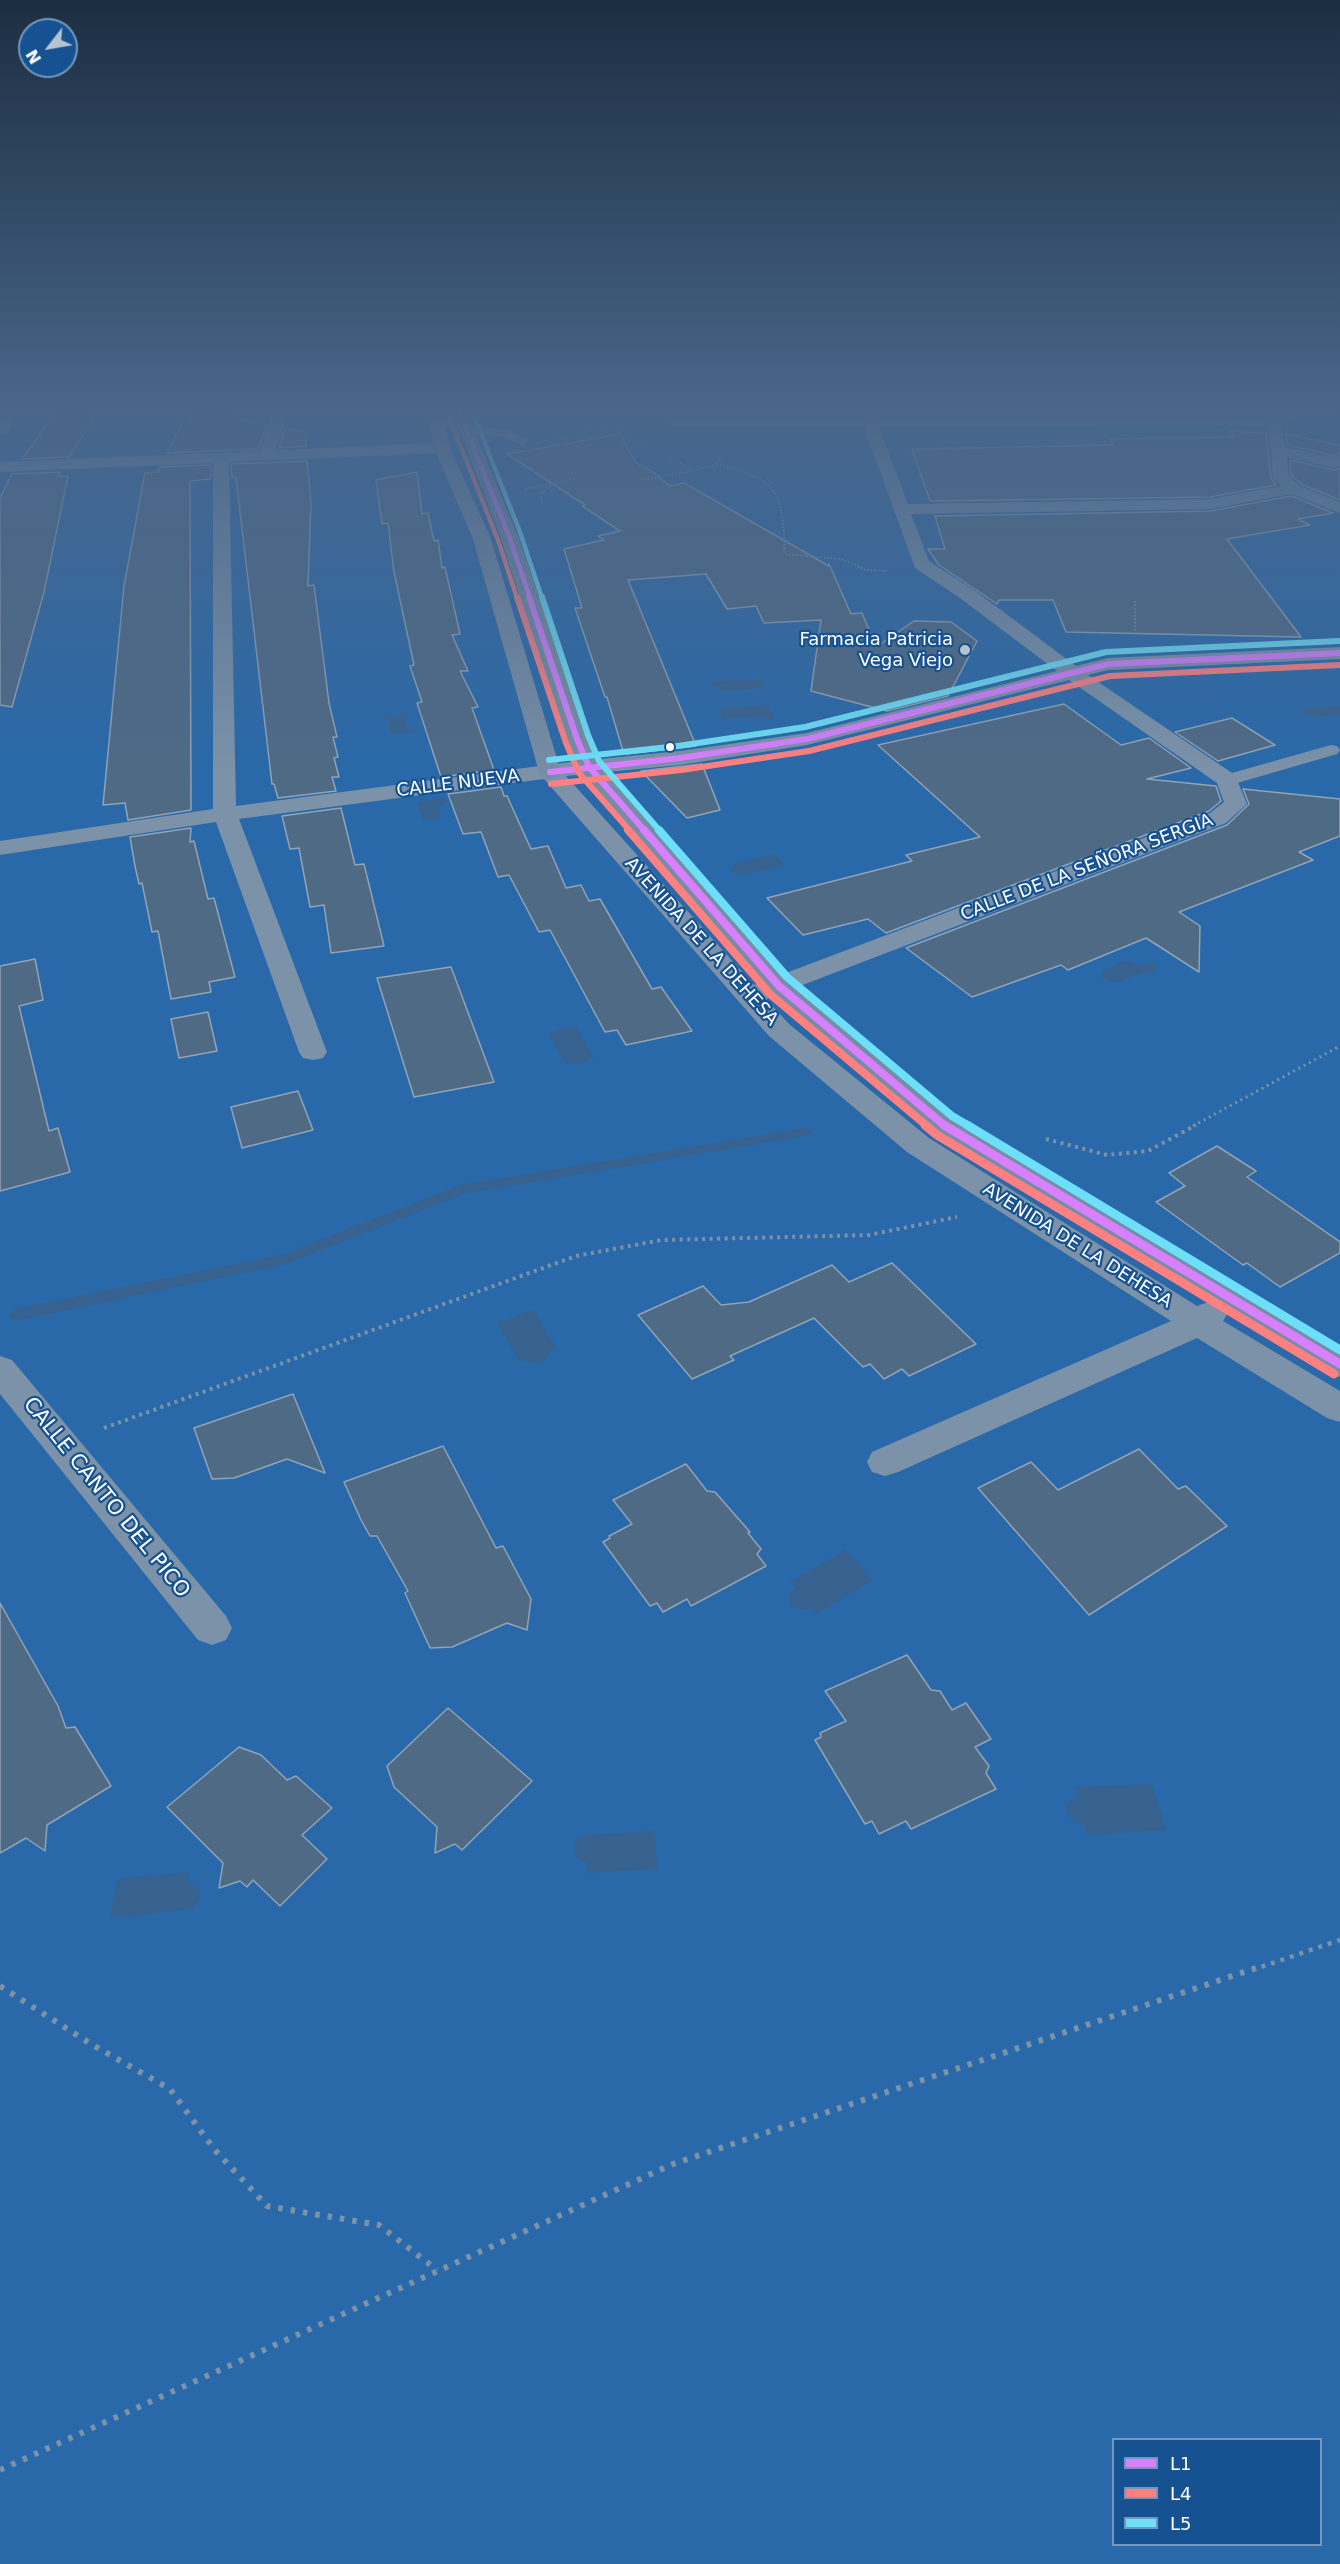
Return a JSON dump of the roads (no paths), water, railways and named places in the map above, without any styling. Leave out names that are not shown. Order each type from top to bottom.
[{"type":"street","points":[[222,533],[225,814],[313,1052]]},
{"type":"street","name":"AVENIDA DE LA DEHESA","points":[[479,533],[550,772],[779,1030],[918,1145],[1198,1323],[1340,1408]]},
{"type":"street","name":"AVENIDA DE LA DEHESA","points":[[508,533],[577,739],[589,767],[779,986],[945,1126],[1230,1300],[1340,1364]]},
{"type":"street","points":[[910,533],[921,564],[967,594],[1074,673],[1227,780]]},
{"type":"street","name":"CALLE NUEVA","points":[[0,848],[225,814],[589,767],[680,758],[807,739],[1108,664],[1340,653]]},
{"type":"street","name":"CALLE DE LA SEÑORA SERGIA","points":[[747,996],[779,986],[1218,818],[1236,804],[1227,780]]},
{"type":"street","name":"AVENIDA DE LA DEHESA","points":[[885,1462],[1198,1323],[1230,1300]]},
{"type":"street","name":"CALLE CANTO DEL PICO","points":[[0,1369],[212,1628]]},
{"type":"lane","points":[[1227,780],[1331,750]]},
{"type":"waterway","points":[[16,1315],[287,1259],[460,1190],[806,1132]]},
{"type":"place","name":"Farmacia Patricia Vega Viejo","points":[[965,650]]}]
